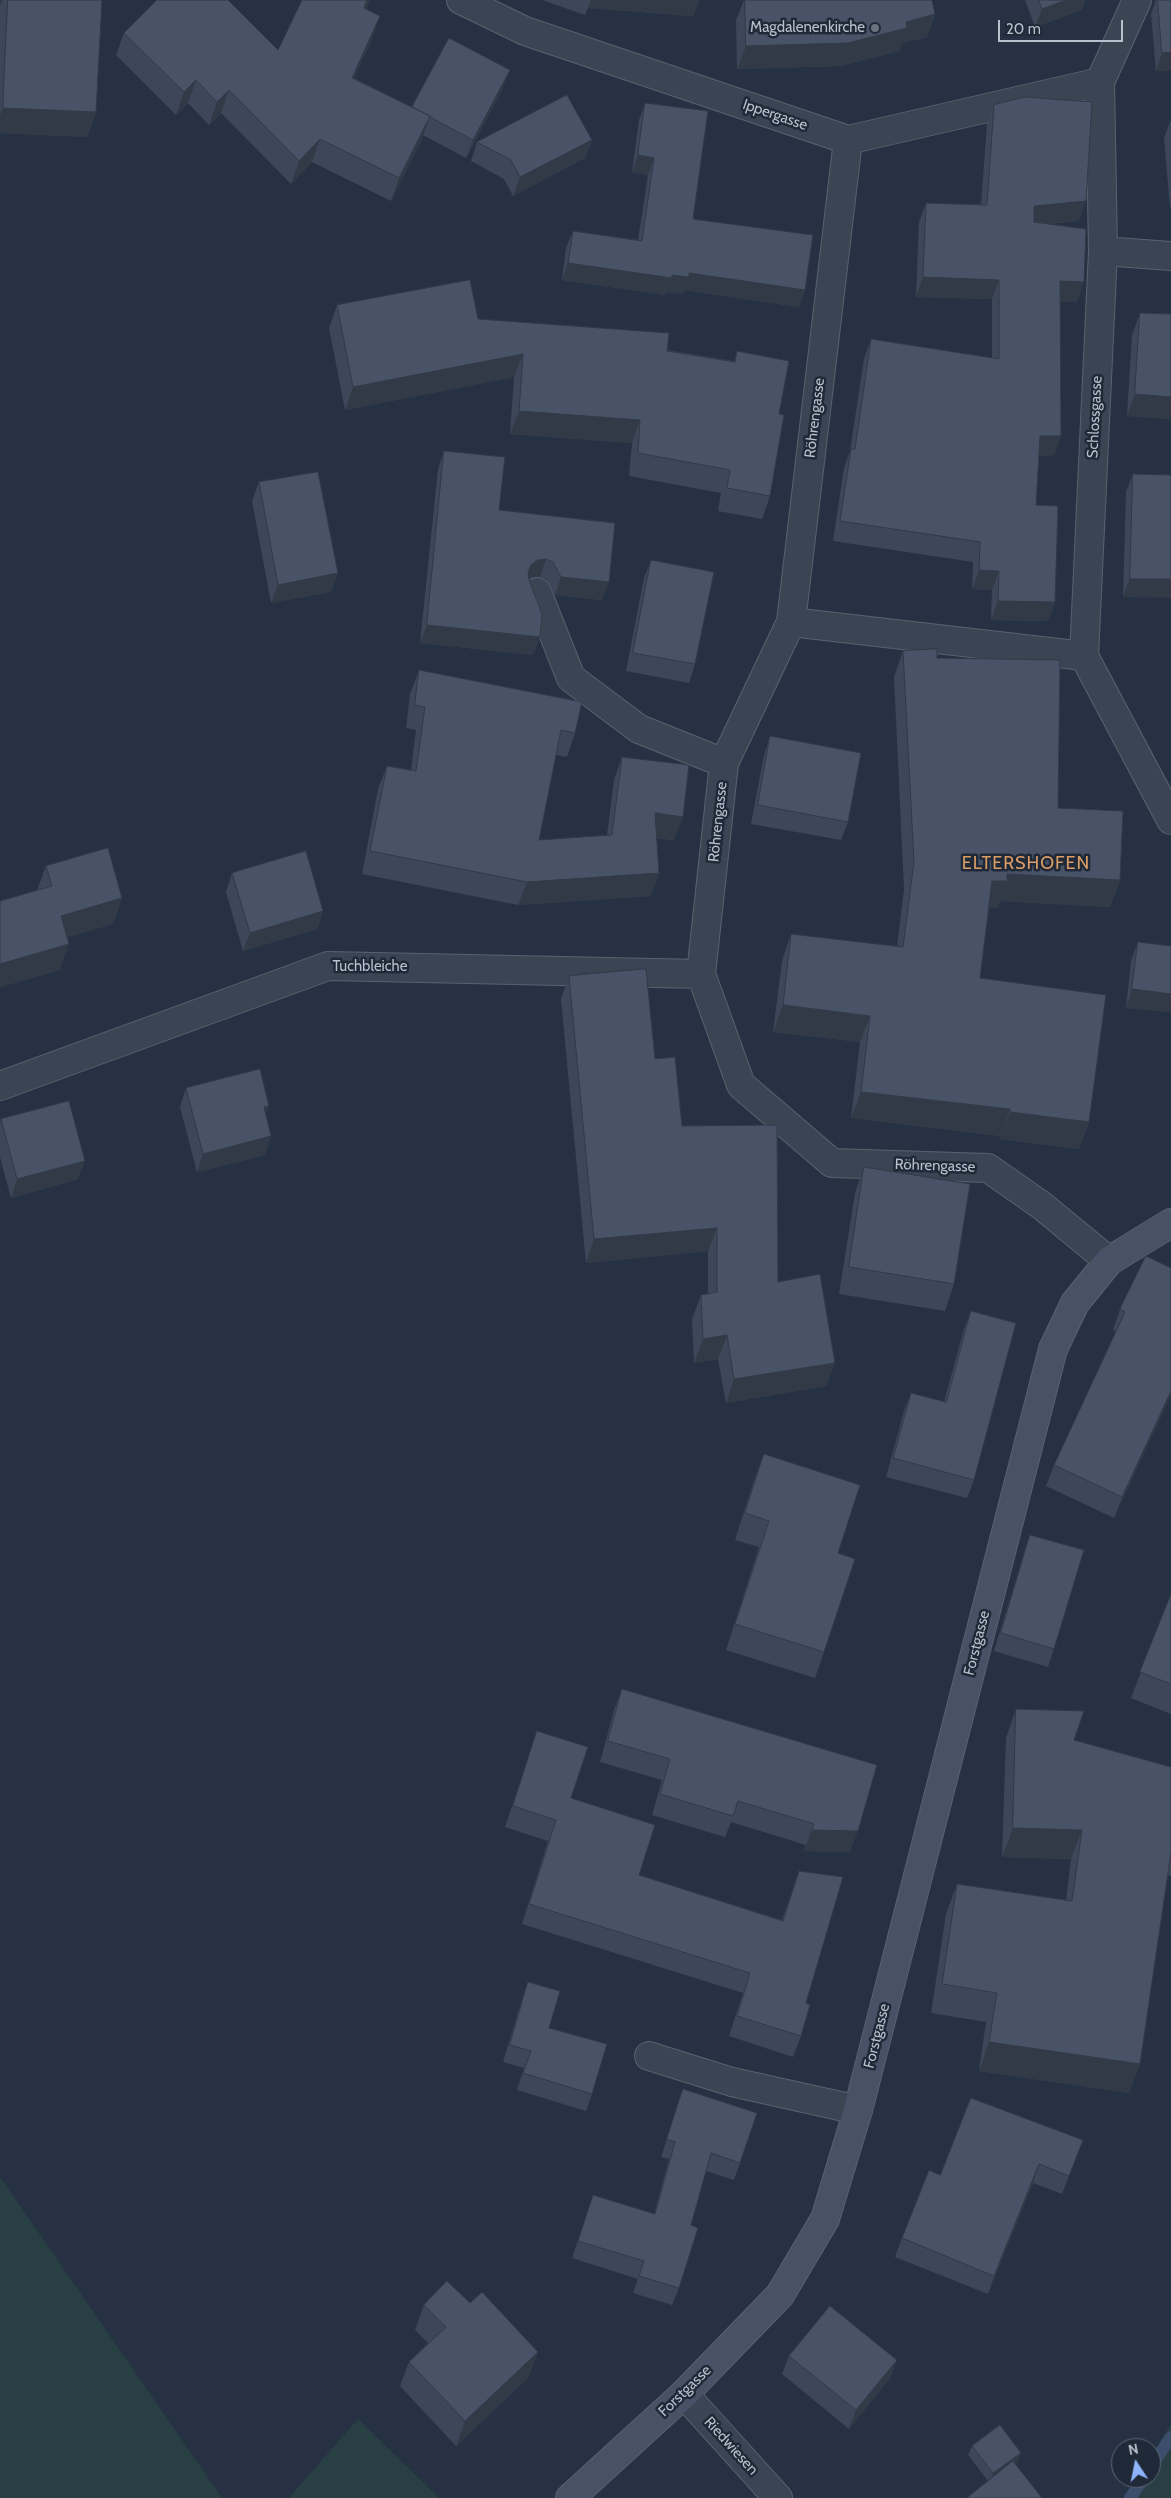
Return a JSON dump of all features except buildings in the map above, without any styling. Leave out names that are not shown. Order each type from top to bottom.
[{"type":"street","name":"Ippergasse","points":[[461,0],[525,31],[848,140]]},
{"type":"street","name":"Schlossgasse","points":[[1084,656],[1103,251],[1100,82],[1137,0]]},
{"type":"street","points":[[848,140],[1100,82]]},
{"type":"street","name":"Röhrengasse","points":[[848,140],[791,622],[724,763],[701,974],[741,1085],[832,1163],[988,1168],[1041,1205],[1109,1261]]},
{"type":"street","points":[[1103,251],[1171,256]]},
{"type":"street","points":[[537,592],[571,678],[639,729],[724,763]]},
{"type":"street","points":[[791,622],[1084,656],[1171,820]]},
{"type":"street","name":"Tuchbleiche","points":[[0,1086],[328,966],[701,974]]},
{"type":"street","name":"Forstgasse","points":[[570,2498],[684,2394],[780,2295],[825,2219],[858,2110],[1053,1349],[1075,1303],[1109,1261],[1171,1223]]},
{"type":"street","points":[[649,2056],[732,2082],[858,2110]]},
{"type":"street","name":"Riedwiesen","points":[[684,2394],[778,2498]]},
{"type":"green space","points":[[0,2177],[222,2498],[0,2498]]},
{"type":"green space","points":[[358,2419],[439,2498],[289,2498]]},
{"type":"green space","points":[[1171,2424],[1171,2498],[1124,2498],[1130,2488],[1161,2488],[1161,2440]]},
{"type":"waterway","points":[[1161,2452],[1171,2437]]},
{"type":"waterway","points":[[1130,2498],[1137,2488]]},
{"type":"place","name":"Magdalenenkirche","points":[[875,28]]},
{"type":"district","name":"ELTERSHOFEN","points":[[1026,864]]}]
